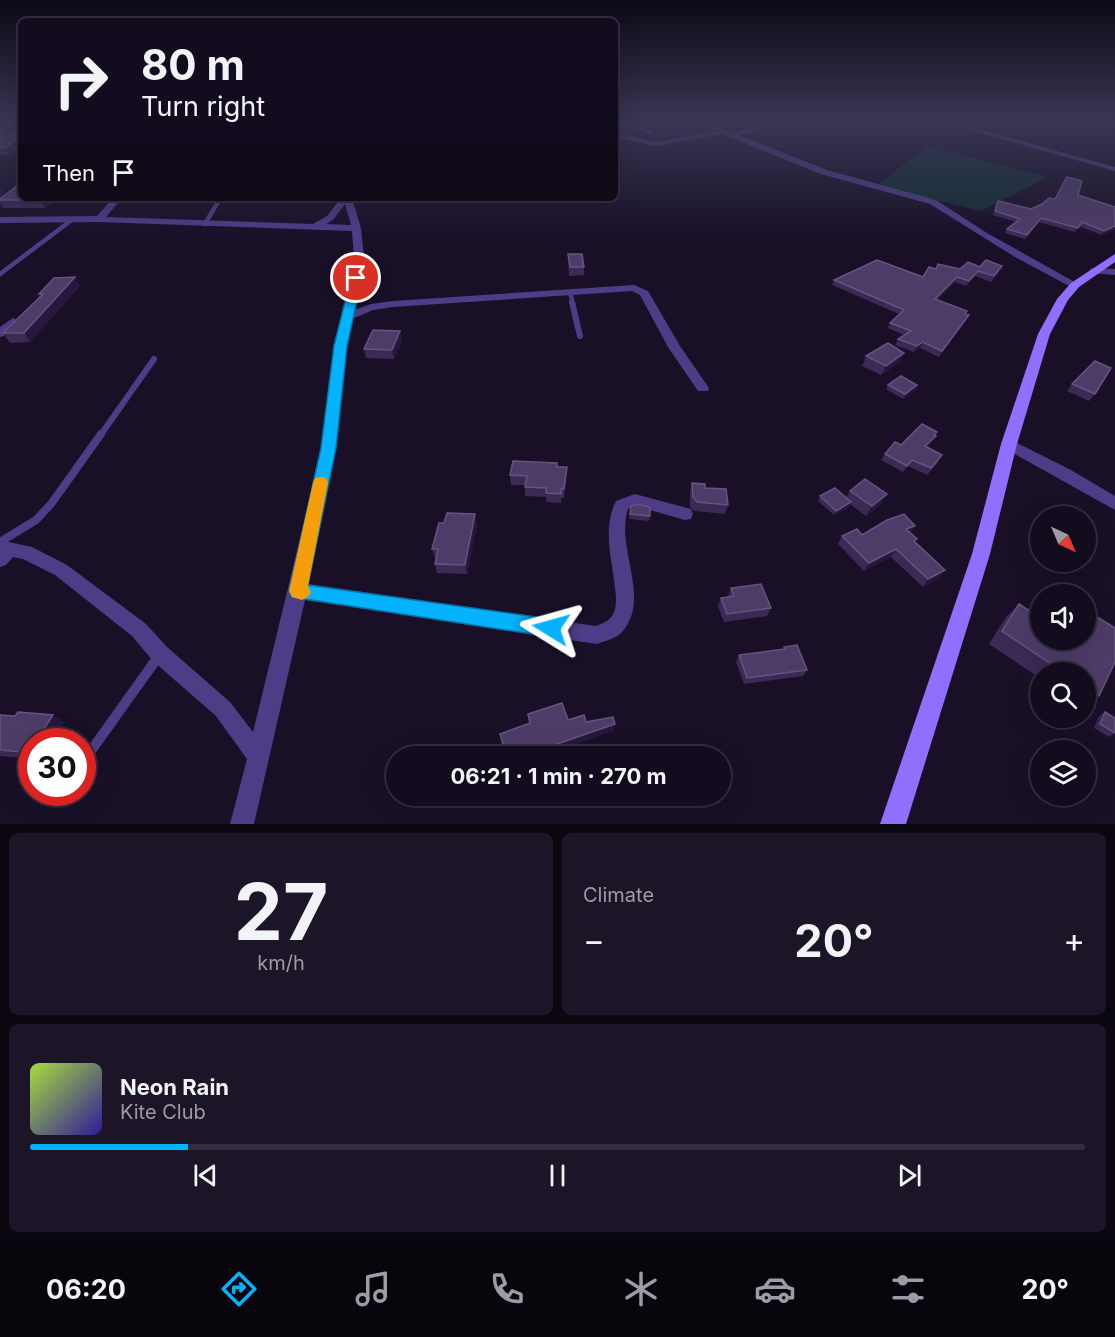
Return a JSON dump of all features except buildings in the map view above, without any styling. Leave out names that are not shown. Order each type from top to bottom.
[{"type":"street","points":[[792,159],[824,172],[948,208],[964,222],[1010,250],[1075,285]]},
{"type":"street","points":[[1081,159],[1115,169]]},
{"type":"street","points":[[99,219],[115,201]]},
{"type":"street","points":[[314,227],[330,218],[344,201]]},
{"type":"street","points":[[242,824],[298,591],[329,448],[340,346],[349,316],[359,258],[356,228],[347,201]]},
{"type":"street","points":[[0,220],[99,219],[356,228]]},
{"type":"street","points":[[897,822],[981,554],[1009,444],[1044,334],[1062,299],[1075,285],[1115,256]]},
{"type":"street","points":[[1094,271],[1115,272]]},
{"type":"street","points":[[349,316],[359,310],[393,304],[633,288],[644,293],[674,347],[703,388]]},
{"type":"street","points":[[0,334],[13,321]]},
{"type":"street","points":[[1009,444],[1066,474],[1115,504]]},
{"type":"street","points":[[298,591],[597,634],[614,628],[622,617],[624,608],[625,591],[616,518],[622,505],[635,500],[685,514]]},
{"type":"street","points":[[3,549],[26,552],[61,570],[139,630],[160,654],[223,709],[257,755]]},
{"type":"lane","points":[[205,224],[218,201]]},
{"type":"lane","points":[[0,274],[73,219]]},
{"type":"lane","points":[[570,292],[580,336]]},
{"type":"lane","points":[[3,549],[51,504],[154,359]]},
{"type":"lane","points":[[96,744],[160,654]]},
{"type":"green space","points":[[910,159],[980,159],[1048,177],[981,211],[877,186]]},
{"type":"slow traffic","points":[[302,592],[298,591],[321,483]]},
{"type":"route","points":[[356,278],[349,316],[340,346],[329,448],[298,591],[551,628]]}]
